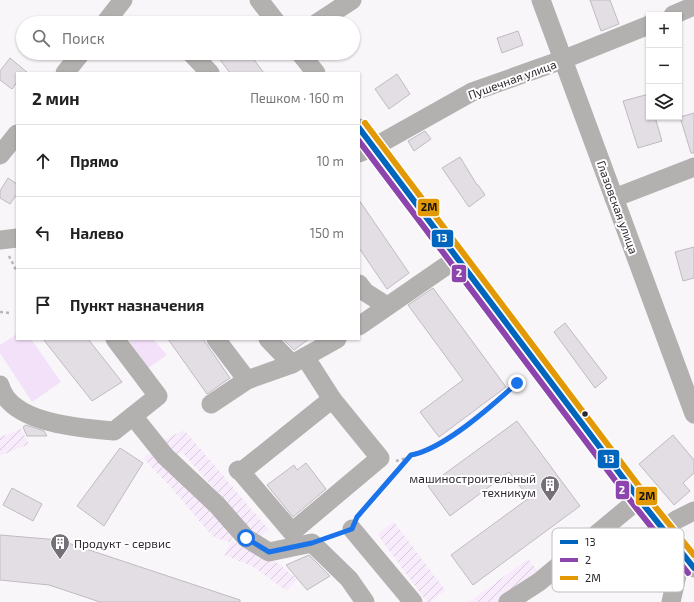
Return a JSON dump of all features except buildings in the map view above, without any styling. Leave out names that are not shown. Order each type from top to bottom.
[{"type":"street","points":[[110,16],[123,0]]},
{"type":"street","points":[[259,0],[272,16]]},
{"type":"street","points":[[328,16],[352,0]]},
{"type":"street","name":"Глазовская улица","points":[[541,0],[694,414]]},
{"type":"street","points":[[680,12],[694,6]]},
{"type":"street","name":"Пушечная улица","points":[[366,150],[472,92],[562,60],[646,26]]},
{"type":"street","points":[[66,72],[75,60]]},
{"type":"street","points":[[198,60],[209,72]]},
{"type":"street","points":[[306,60],[315,72]]},
{"type":"street","points":[[360,131],[366,150],[456,259],[639,500],[663,528]]},
{"type":"street","points":[[0,156],[16,135]]},
{"type":"street","points":[[614,198],[694,167]]},
{"type":"street","points":[[360,325],[385,310],[456,259]]},
{"type":"street","points":[[360,285],[365,292],[385,310]]},
{"type":"street","points":[[0,385],[5,406],[21,411],[68,433],[114,431],[158,396],[116,340]]},
{"type":"street","points":[[217,340],[247,380]]},
{"type":"street","points":[[269,340],[299,360],[332,399],[380,458],[292,532],[240,471],[332,399]]},
{"type":"street","points":[[211,404],[247,380],[299,360],[335,340]]},
{"type":"street","points":[[133,416],[165,456],[217,505],[246,538],[269,552],[312,543],[349,579],[365,602]]},
{"type":"street","points":[[605,528],[639,500]]},
{"type":"street","points":[[665,528],[676,520],[694,511]]},
{"type":"street","points":[[352,529],[413,602]]},
{"type":"street","points":[[684,556],[694,568]]},
{"type":"street","points":[[508,602],[552,571]]},
{"type":"street","points":[[671,602],[673,592]]},
{"type":"path","points":[[8,243],[16,269]]},
{"type":"path","points":[[0,312],[10,312]]},
{"type":"path","points":[[392,462],[411,455],[424,453],[483,414],[517,383]]},
{"type":"path","points":[[352,529],[357,517],[411,455]]},
{"type":"shaded area","points":[[16,335],[16,340],[32,340],[61,382],[32,402],[0,353],[0,345]]},
{"type":"shaded area","points":[[129,340],[154,340],[167,355],[148,368]]},
{"type":"shaded area","points":[[21,429],[29,444],[0,456],[0,437]]},
{"type":"shaded area","points":[[184,430],[269,530],[258,538],[182,452],[173,457],[160,442]]},
{"type":"shaded area","points":[[153,450],[215,517],[234,533],[230,542],[215,538],[169,485],[143,458]]},
{"type":"shaded area","points":[[394,522],[445,590],[431,602],[427,602],[377,534]]},
{"type":"shaded area","points":[[232,541],[279,564],[297,579],[287,591],[252,566],[224,555]]},
{"type":"shaded area","points":[[528,559],[539,573],[500,602],[469,602]]},
{"type":"transit line","name":"2М","points":[[365,123],[645,494],[672,528]]},
{"type":"transit line","name":"13","points":[[360,129],[662,528]]},
{"type":"transit line","name":"2","points":[[360,142],[652,528]]},
{"type":"transit line","name":"2М","points":[[684,543],[694,555]]},
{"type":"transit line","name":"13","points":[[684,555],[694,568]]},
{"type":"transit line","name":"2","points":[[684,568],[688,573]]},
{"type":"place","name":"машиностроительный техникум","points":[[550,502]]},
{"type":"place","name":"Продукт - сервис","points":[[60,560]]},
{"type":"route","points":[[246,538],[269,552],[312,543],[352,529],[357,517],[411,455],[424,453],[483,414],[517,383]]}]
